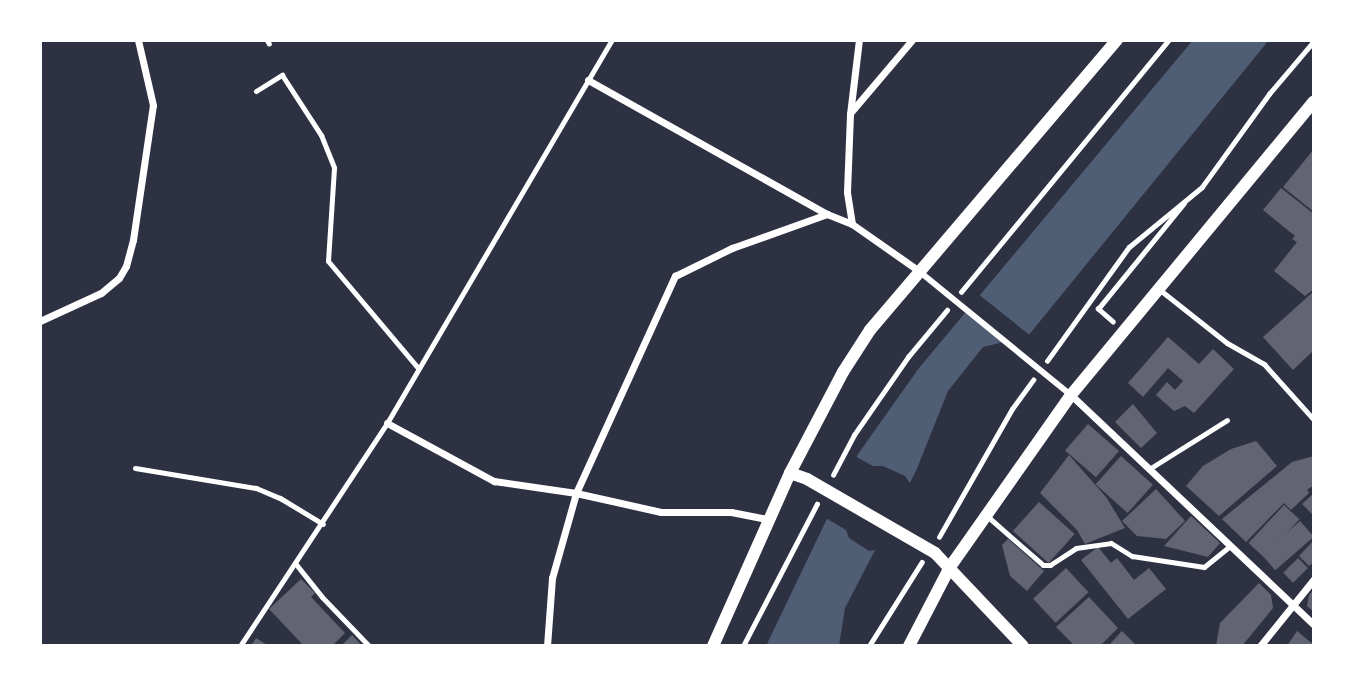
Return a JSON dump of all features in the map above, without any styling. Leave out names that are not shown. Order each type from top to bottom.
[{"type":"street","points":[[40,321],[101,293],[118,278],[126,265],[133,240],[153,105],[138,40]]},
{"type":"street","points":[[852,224],[848,192],[850,114],[859,40]]},
{"type":"street","points":[[850,114],[912,40]]},
{"type":"street","points":[[713,646],[790,473],[863,341],[919,271],[1117,40]]},
{"type":"street","points":[[588,80],[827,214],[852,224],[919,271],[1071,395],[1314,625]]},
{"type":"street","points":[[909,646],[950,567],[1071,395],[1314,101]]},
{"type":"street","points":[[547,646],[552,578],[576,494],[675,276],[732,248],[827,214]]},
{"type":"street","points":[[387,423],[494,481],[576,494],[661,512],[731,512],[768,519]]},
{"type":"street","points":[[790,473],[807,479],[933,550],[1023,646]]},
{"type":"street","points":[[1260,646],[1314,579]]},
{"type":"lane","points":[[240,646],[323,524],[387,423],[612,40]]},
{"type":"lane","points":[[256,91],[282,75],[321,135],[334,168],[328,261],[418,368]]},
{"type":"lane","points":[[1157,288],[1227,343],[1264,365],[1314,420]]},
{"type":"lane","points":[[1149,469],[1227,420]]},
{"type":"lane","points":[[135,468],[256,488],[280,498],[323,524]]},
{"type":"lane","points":[[986,515],[1043,565],[1050,565],[1076,548],[1111,543],[1132,556],[1204,567],[1230,546]]},
{"type":"lane","points":[[295,563],[322,597],[369,646]]},
{"type":"path","points":[[829,482],[854,435],[908,357],[1169,40]]},
{"type":"path","points":[[1044,365],[1129,247],[1202,187],[1269,94],[1314,41]]},
{"type":"path","points":[[1098,309],[1188,198]]},
{"type":"path","points":[[869,646],[933,550],[1012,409],[1036,376]]},
{"type":"path","points":[[743,646],[823,494]]},
{"type":"water","points":[[1193,40],[1269,40],[1028,336],[983,347],[948,391],[916,471],[845,608],[839,646],[766,646],[858,454],[919,368]]},
{"type":"pier","points":[[977,293],[1032,337],[1019,344],[1006,345],[962,310]]},
{"type":"pier","points":[[853,455],[873,466],[883,466],[905,476],[912,486],[879,549],[869,551],[849,538],[846,530],[824,517]]},
{"type":"building","points":[[1314,149],[1314,212],[1283,187]]},
{"type":"building","points":[[1281,188],[1314,214],[1314,289],[1305,296],[1274,271],[1297,242],[1292,239],[1295,236],[1263,210]]},
{"type":"building","points":[[1314,291],[1314,350],[1293,370],[1263,337]]},
{"type":"building","points":[[1168,337],[1199,364],[1213,349],[1234,369],[1194,413],[1185,406],[1174,411],[1156,395],[1167,382],[1175,390],[1183,381],[1168,368],[1143,397],[1128,383]]},
{"type":"building","points":[[1133,404],[1157,433],[1141,448],[1115,422]]},
{"type":"building","points":[[1088,424],[1119,451],[1096,477],[1065,450]]},
{"type":"building","points":[[1256,441],[1277,466],[1219,516],[1186,486],[1203,466],[1231,449]]},
{"type":"building","points":[[1069,455],[1106,497],[1125,528],[1085,544],[1077,530],[1040,493]]},
{"type":"building","points":[[1121,456],[1153,485],[1128,513],[1096,484]]},
{"type":"building","points":[[1314,456],[1314,485],[1307,490],[1309,493],[1291,510],[1284,503],[1246,542],[1222,519],[1292,462]]},
{"type":"building","points":[[1156,489],[1185,521],[1166,539],[1137,536],[1122,521]]},
{"type":"building","points":[[1314,493],[1314,516],[1302,504]]},
{"type":"building","points":[[1039,502],[1075,534],[1049,563],[1013,531]]},
{"type":"building","points":[[1284,505],[1299,519],[1264,557],[1249,543]]},
{"type":"building","points":[[1191,516],[1220,543],[1208,557],[1164,546]]},
{"type":"building","points":[[1300,521],[1314,537],[1275,570],[1262,554]]},
{"type":"building","points":[[1008,539],[1044,571],[1027,591],[1010,576],[1002,545]]},
{"type":"building","points":[[1314,540],[1314,562],[1309,566],[1299,556]]},
{"type":"building","points":[[1098,547],[1111,563],[1117,558],[1134,580],[1149,568],[1166,589],[1128,619],[1081,560]]},
{"type":"building","points":[[1298,558],[1308,568],[1293,583],[1283,573]]},
{"type":"building","points":[[1066,568],[1089,592],[1056,623],[1033,599]]},
{"type":"building","points":[[301,579],[315,593],[311,597],[345,633],[332,646],[304,646],[269,609]]},
{"type":"building","points":[[1259,583],[1271,595],[1273,608],[1242,646],[1216,646],[1220,623]]},
{"type":"building","points":[[1314,589],[1314,612],[1307,606],[1309,595]]},
{"type":"building","points":[[1089,597],[1118,628],[1100,646],[1075,646],[1056,627]]},
{"type":"building","points":[[1122,631],[1137,646],[1108,646]]},
{"type":"building","points":[[1297,631],[1314,645],[1314,646],[1287,646]]},
{"type":"building","points":[[352,635],[362,646],[341,646]]},
{"type":"building","points":[[256,638],[269,646],[251,646]]}]
